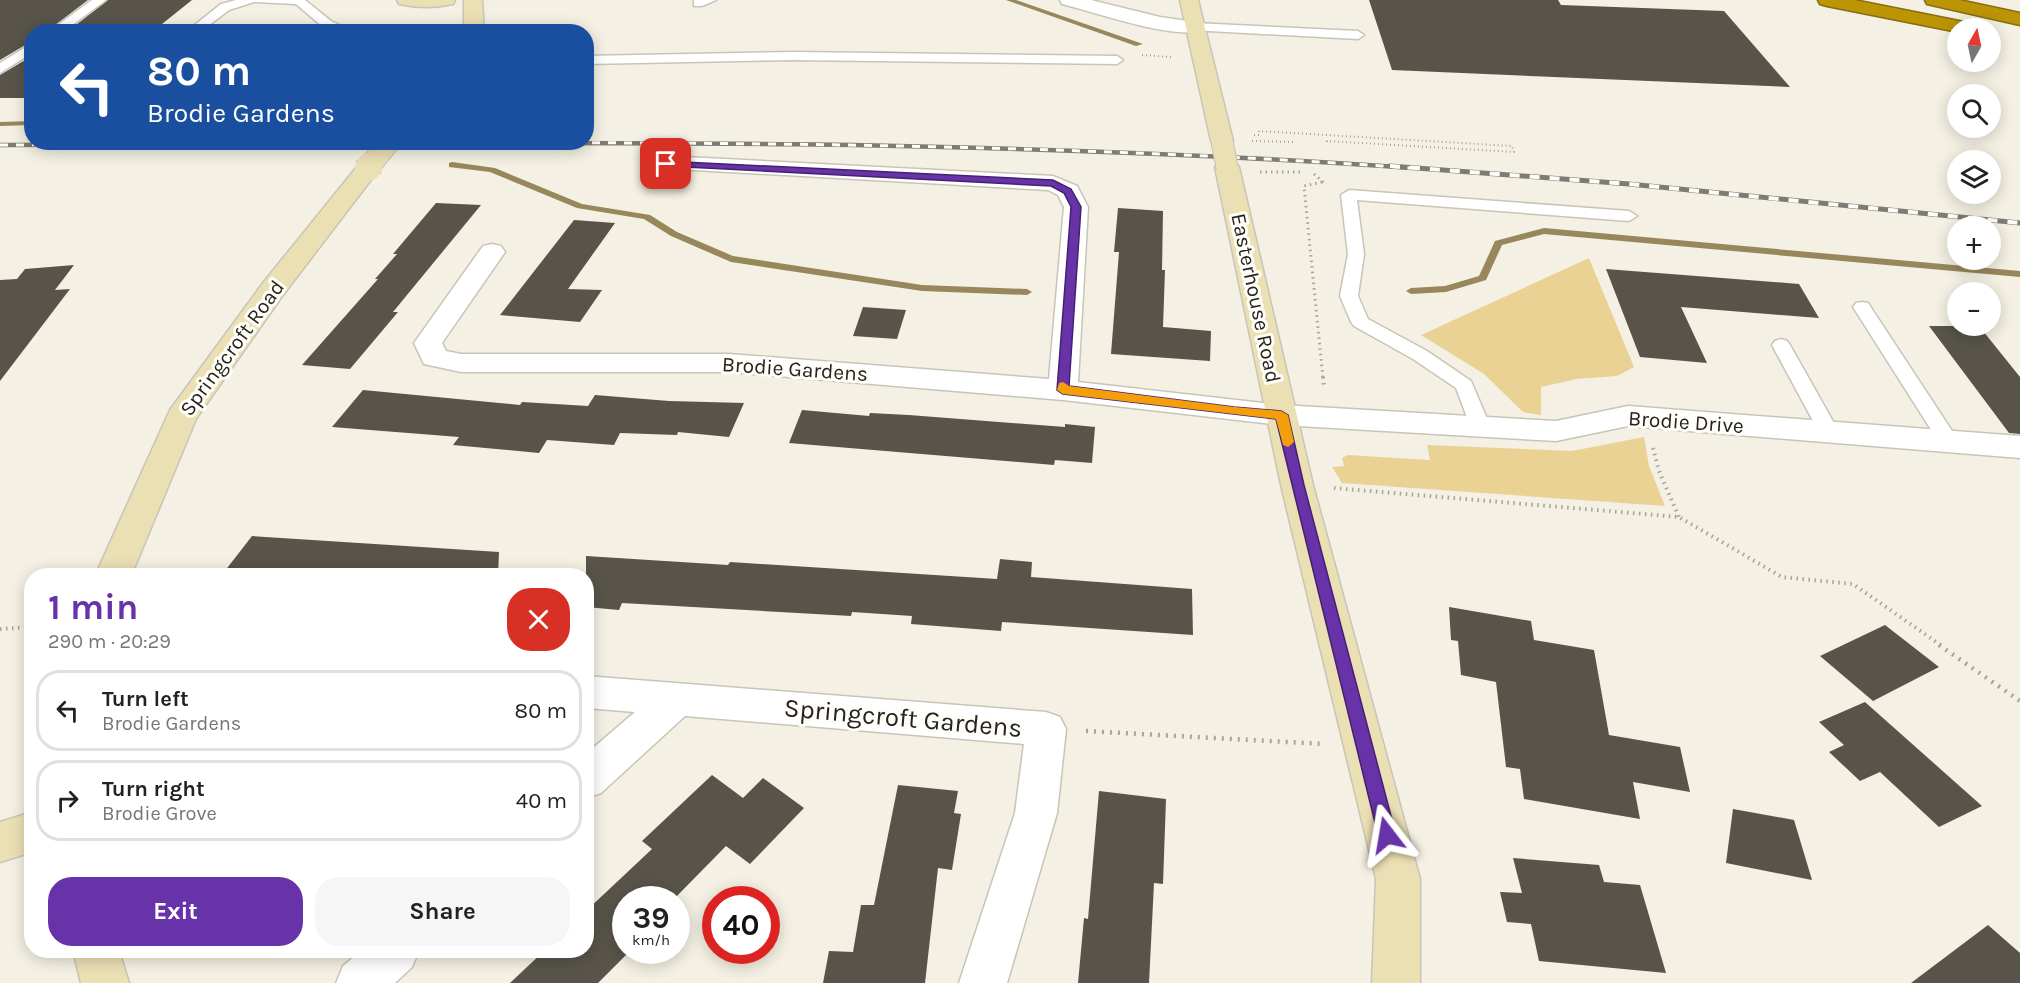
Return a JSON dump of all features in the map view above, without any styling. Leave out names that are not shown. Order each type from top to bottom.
[{"type":"highway","points":[[1827,0],[1947,25]]},
{"type":"highway","points":[[1932,0],[2020,19]]},
{"type":"street","points":[[406,0],[428,2],[446,0]]},
{"type":"street","points":[[473,0],[474,24]]},
{"type":"street","points":[[1069,0],[1160,23],[1194,27]]},
{"type":"street","name":"Easterhouse Road","points":[[1189,0],[1297,485],[1398,879],[1396,983]]},
{"type":"street","name":"Springcroft Road","points":[[116,568],[181,417],[273,289],[383,150]]},
{"type":"street","points":[[666,164],[1053,183],[1068,191],[1076,207],[1063,390]]},
{"type":"street","name":"Brodie Gardens","points":[[492,252],[428,343],[434,358],[461,363],[729,363],[1063,390],[1281,415]]},
{"type":"street","name":"Brodie Drive","points":[[1281,415],[1556,431],[1628,416],[2020,447]]},
{"type":"street","name":"Springcroft Gardens","points":[[594,693],[1046,729],[1036,813],[983,983]]},
{"type":"street","points":[[594,773],[677,699]]},
{"type":"street","points":[[0,842],[24,834]]},
{"type":"street","points":[[98,958],[105,983]]},
{"type":"street","points":[[360,983],[388,958]]},
{"type":"lane","points":[[66,24],[100,0]]},
{"type":"lane","points":[[203,24],[225,7],[249,0]]},
{"type":"lane","points":[[258,0],[299,2],[327,24]]},
{"type":"lane","points":[[1194,27],[1358,35]]},
{"type":"lane","points":[[0,69],[24,52]]},
{"type":"lane","points":[[594,60],[793,56],[1118,60]]},
{"type":"lane","points":[[1481,428],[1464,385],[1420,355],[1360,322],[1349,296],[1356,254],[1349,195],[1629,216]]},
{"type":"lane","points":[[1862,307],[1949,442]]},
{"type":"lane","points":[[1781,345],[1829,432]]},
{"type":"path","points":[[1224,153],[1259,135],[1259,131],[1500,145],[1512,146],[1514,152],[1327,141],[1327,144]]},
{"type":"path","points":[[1224,153],[1302,172]]},
{"type":"path","points":[[1322,182],[1304,186],[1324,397],[1334,418]]},
{"type":"path","points":[[1645,417],[1659,471],[1679,517]]},
{"type":"path","points":[[1297,485],[1679,517],[1782,577],[1853,584],[2020,701]]},
{"type":"path","points":[[0,629],[24,628]]},
{"type":"path","points":[[1046,729],[1364,747]]},
{"type":"shaded area","points":[[1589,258],[1634,367],[1617,376],[1577,379],[1541,387],[1541,415],[1523,412],[1484,374],[1421,335]]},
{"type":"shaded area","points":[[1644,437],[1649,466],[1665,506],[1342,483],[1332,467],[1344,466],[1342,458],[1348,455],[1430,460],[1427,445],[1572,451]]},
{"type":"building","points":[[0,0],[88,0],[56,24],[24,24],[24,46],[0,60]]},
{"type":"building","points":[[108,0],[192,0],[162,24],[77,24]]},
{"type":"building","points":[[1369,0],[1558,0],[1561,5],[1724,11],[1790,87],[1392,70]]},
{"type":"building","points":[[24,61],[24,98],[0,98],[0,75]]},
{"type":"building","points":[[436,203],[481,205],[393,312],[398,312],[350,369],[302,365],[378,279],[375,279],[397,254],[393,254]]},
{"type":"building","points":[[1118,208],[1163,211],[1162,270],[1165,270],[1163,327],[1211,331],[1210,361],[1111,354],[1119,252],[1114,252]]},
{"type":"building","points":[[574,220],[615,223],[568,289],[602,290],[580,322],[500,315]]},
{"type":"building","points":[[74,265],[55,290],[70,289],[0,381],[0,280],[17,279],[25,269]]},
{"type":"building","points":[[1606,269],[1799,284],[1819,318],[1681,307],[1707,363],[1640,357]]},
{"type":"building","points":[[863,307],[906,310],[897,339],[853,336]]},
{"type":"building","points":[[1929,326],[1947,326],[1947,336],[1987,336],[2020,377],[2020,434],[2009,433]]},
{"type":"building","points":[[363,390],[520,405],[522,402],[588,406],[595,395],[669,401],[744,403],[729,437],[678,432],[677,435],[620,433],[614,445],[547,440],[539,453],[453,445],[459,437],[332,427]]},
{"type":"building","points":[[802,410],[869,416],[870,413],[1065,427],[1065,424],[1095,427],[1092,463],[1055,460],[1054,465],[789,443]]},
{"type":"building","points":[[252,536],[499,552],[498,568],[227,568]]},
{"type":"building","points":[[586,556],[728,565],[730,562],[997,579],[1000,559],[1032,562],[1031,577],[1192,589],[1193,635],[1002,622],[1001,631],[911,624],[912,616],[852,612],[851,616],[622,603],[619,610],[594,608],[594,568],[586,568]]},
{"type":"building","points":[[1449,607],[1531,621],[1534,640],[1594,650],[1609,735],[1680,747],[1690,792],[1633,782],[1640,819],[1524,799],[1520,769],[1506,767],[1496,682],[1461,675],[1458,641],[1451,640]]},
{"type":"building","points":[[1885,625],[1939,667],[1873,701],[1820,656]]},
{"type":"building","points":[[1865,702],[1982,806],[1939,827],[1880,772],[1860,781],[1829,752],[1844,745],[1819,722]]},
{"type":"building","points":[[712,775],[743,798],[763,778],[804,808],[750,864],[726,846],[687,886],[613,886],[652,849],[642,841]]},
{"type":"building","points":[[898,785],[958,791],[954,813],[961,814],[952,870],[938,868],[925,983],[823,983],[829,951],[853,952],[861,905],[874,905]]},
{"type":"building","points":[[1099,791],[1166,799],[1163,884],[1154,883],[1149,983],[1078,983],[1084,918],[1088,919]]},
{"type":"building","points":[[1733,809],[1794,820],[1812,880],[1726,863]]},
{"type":"building","points":[[1513,858],[1599,865],[1604,882],[1640,885],[1666,973],[1539,961],[1531,924],[1507,922],[1500,892],[1522,893]]},
{"type":"building","points":[[612,887],[612,964],[617,964],[598,983],[510,983],[537,958],[594,958],[594,903]]},
{"type":"building","points":[[1988,925],[2020,953],[2020,983],[1911,983]]},
{"type":"waterway","points":[[1009,0],[1139,44]]},
{"type":"waterway","points":[[0,124],[24,123]]},
{"type":"waterway","points":[[452,165],[492,170],[580,206],[647,217],[674,234],[731,259],[922,288],[1027,292]]},
{"type":"waterway","points":[[1411,291],[1446,289],[1483,278],[1498,243],[1544,231],[2020,274]]},
{"type":"railway","points":[[594,143],[1059,150],[1236,157],[1412,168]]},
{"type":"railway","points":[[0,145],[24,145]]},
{"type":"railway","points":[[1390,166],[1629,184],[2020,223]]},
{"type":"slow traffic","points":[[1063,386],[1063,390],[1281,415],[1288,442]]},
{"type":"route","points":[[666,164],[1053,183],[1068,191],[1076,207],[1063,390],[1281,415],[1387,835]]}]
